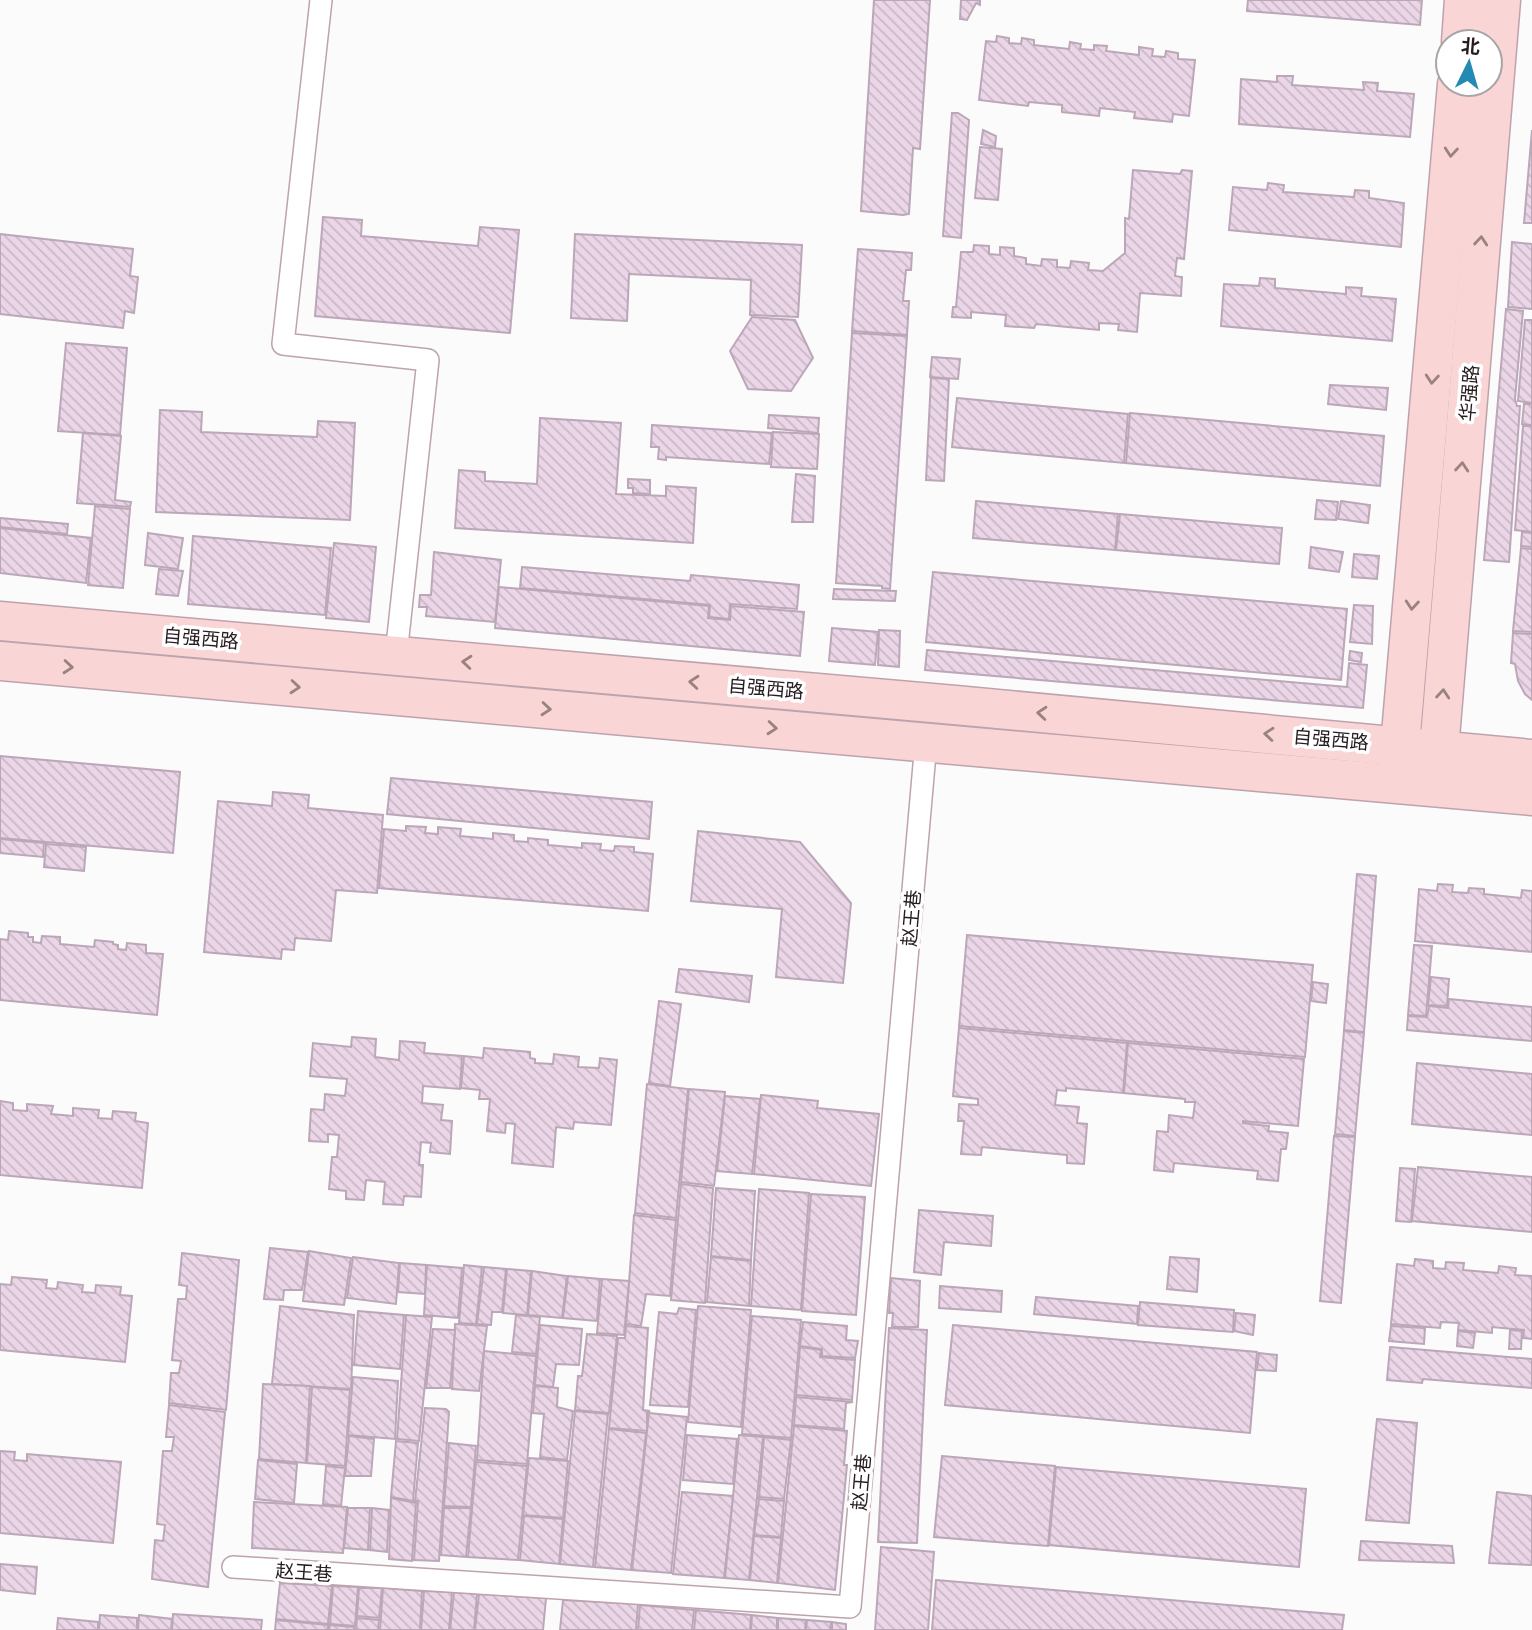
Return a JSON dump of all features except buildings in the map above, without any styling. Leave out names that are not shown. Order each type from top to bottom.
[{"type":"main road","points":[[1462,28],[1464,0]]},
{"type":"main road","name":"华强路","points":[[1437,768],[1501,0]]},
{"type":"main road","name":"华强路","points":[[1397,784],[1456,98]]},
{"type":"main road","name":"自强西路","points":[[0,621],[1400,746],[1437,768],[1532,796]]},
{"type":"main road","name":"自强西路","points":[[0,661],[1397,784],[1437,768],[1532,759]]},
{"type":"lane","points":[[321,0],[283,344],[428,360],[397,655]]},
{"type":"lane","name":"赵王巷","points":[[233,1567],[850,1607],[926,742]]}]
